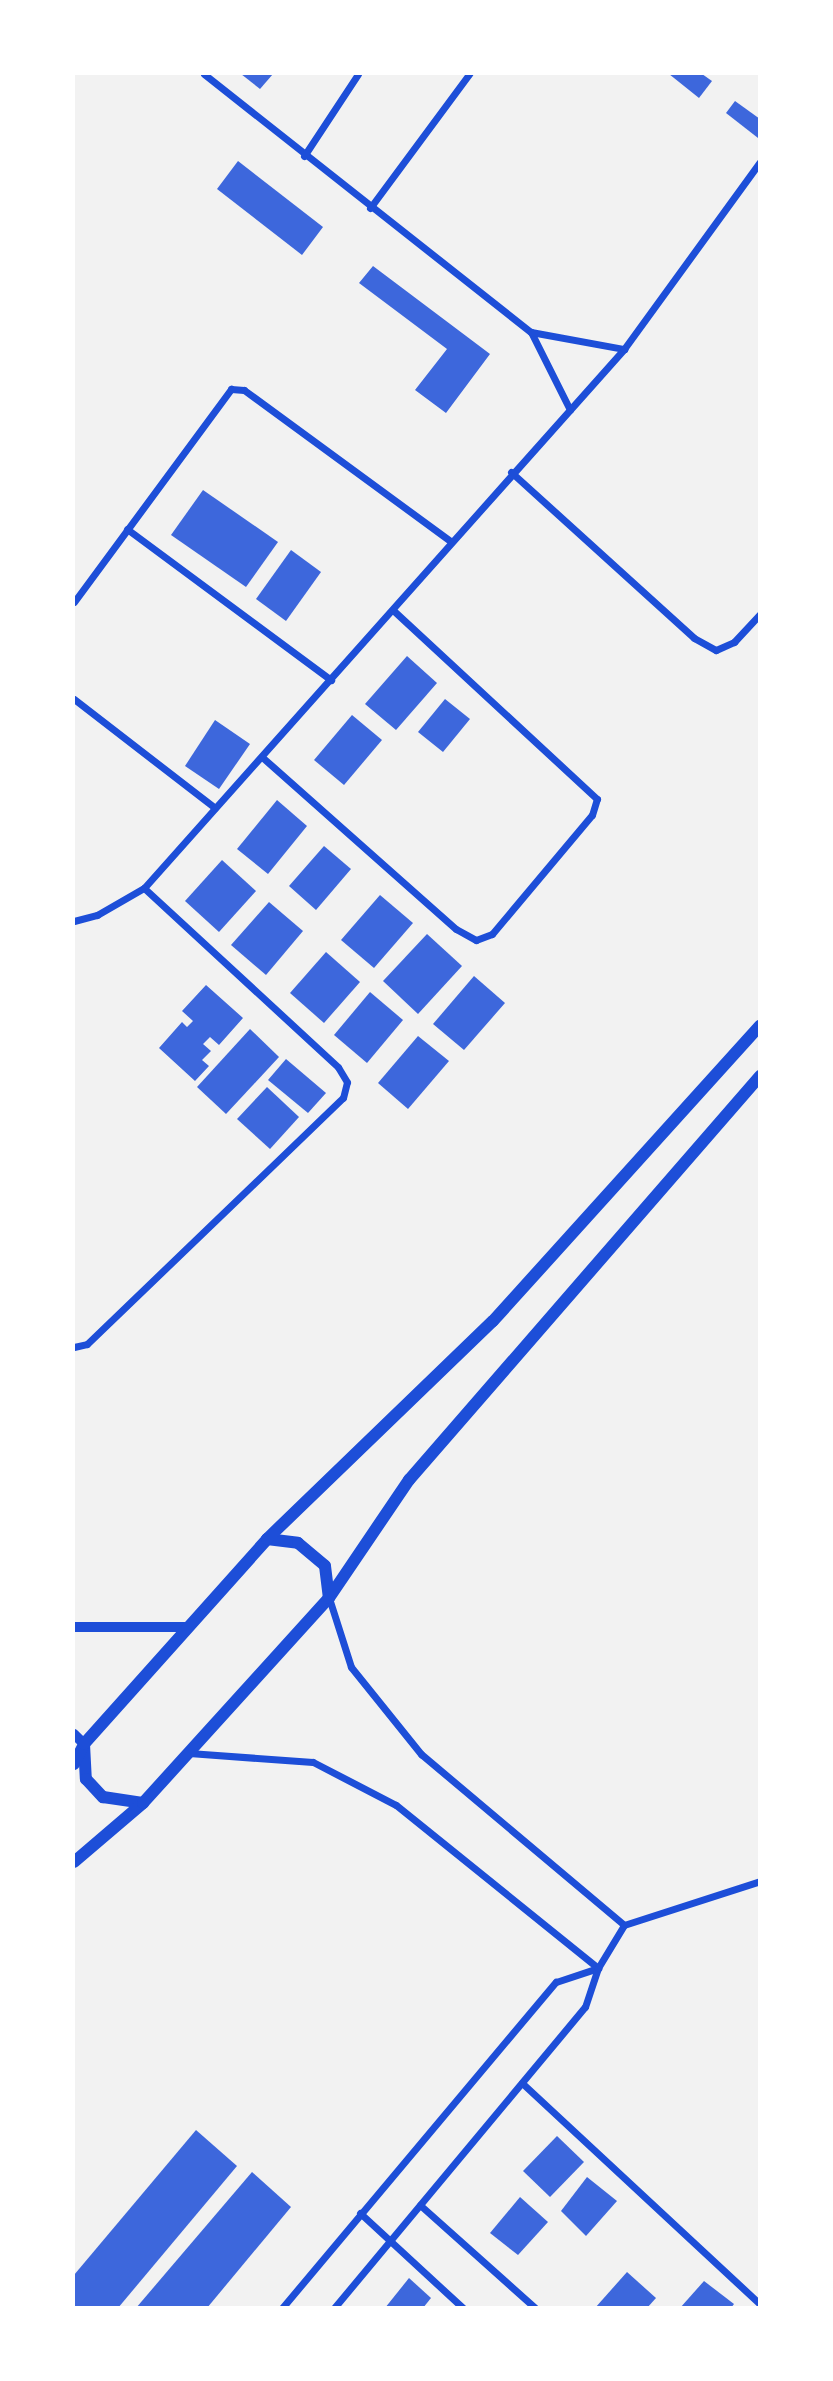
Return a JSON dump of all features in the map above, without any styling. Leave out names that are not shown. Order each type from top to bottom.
[{"type":"main road","points":[[74,1764],[84,1744],[267,1539],[493,1321],[760,1026]]},
{"type":"main road","points":[[74,1862],[143,1803],[329,1598],[409,1480],[760,1076]]},
{"type":"main road","points":[[267,1539],[298,1543],[325,1566],[329,1598]]},
{"type":"main road","points":[[74,1628],[186,1627]]},
{"type":"main road","points":[[74,1734],[84,1744],[86,1779],[103,1797],[143,1803]]},
{"type":"street","points":[[204,74],[304,156],[531,332],[570,410]]},
{"type":"street","points":[[304,156],[358,74]]},
{"type":"street","points":[[370,208],[469,74]]},
{"type":"street","points":[[74,921],[97,915],[144,888],[393,610],[511,472],[624,349],[760,162]]},
{"type":"street","points":[[531,332],[624,349]]},
{"type":"street","points":[[74,602],[231,389],[244,390],[450,541]]},
{"type":"street","points":[[511,472],[705,644],[716,650],[734,642],[760,614]]},
{"type":"street","points":[[127,529],[331,680]]},
{"type":"street","points":[[262,757],[456,929],[476,940],[492,934],[592,815],[597,799],[393,610]]},
{"type":"street","points":[[74,699],[215,808]]},
{"type":"street","points":[[74,1347],[87,1344],[343,1098],[347,1082],[338,1067],[144,888]]},
{"type":"street","points":[[329,1598],[351,1667],[421,1754],[624,1925]]},
{"type":"street","points":[[189,1753],[313,1762],[396,1805],[598,1968]]},
{"type":"street","points":[[334,2308],[585,2007],[598,1968],[624,1925],[760,1881]]},
{"type":"street","points":[[282,2308],[556,1982],[598,1968]]},
{"type":"street","points":[[522,2083],[760,2304]]},
{"type":"street","points":[[420,2205],[535,2308]]},
{"type":"street","points":[[360,2213],[463,2308]]},
{"type":"building","points":[[241,74],[273,74],[260,89]]},
{"type":"building","points":[[669,74],[702,74],[712,81],[699,98]]},
{"type":"building","points":[[735,101],[760,119],[758,138],[726,113]]},
{"type":"building","points":[[238,161],[323,227],[302,255],[217,189]]},
{"type":"building","points":[[373,266],[490,354],[446,413],[415,390],[447,349],[359,283]]},
{"type":"building","points":[[203,490],[278,542],[246,587],[171,535]]},
{"type":"building","points":[[291,550],[321,572],[286,621],[256,599]]},
{"type":"building","points":[[407,656],[437,683],[396,730],[365,704]]},
{"type":"building","points":[[445,699],[470,719],[443,752],[418,732]]},
{"type":"building","points":[[352,715],[382,740],[344,785],[314,760]]},
{"type":"building","points":[[215,720],[250,744],[219,789],[185,766]]},
{"type":"building","points":[[277,800],[307,826],[268,874],[237,849]]},
{"type":"building","points":[[324,846],[351,869],[316,910],[289,886]]},
{"type":"building","points":[[222,860],[256,891],[219,932],[185,901]]},
{"type":"building","points":[[380,895],[413,923],[374,968],[341,940]]},
{"type":"building","points":[[269,902],[303,931],[266,975],[231,945]]},
{"type":"building","points":[[427,934],[462,966],[418,1014],[383,981]]},
{"type":"building","points":[[326,952],[360,982],[324,1023],[290,993]]},
{"type":"building","points":[[474,976],[505,1003],[464,1050],[433,1024]]},
{"type":"building","points":[[206,985],[243,1018],[219,1045],[210,1037],[203,1044],[211,1051],[202,1060],[209,1066],[195,1081],[159,1048],[182,1022],[187,1027],[193,1021],[182,1011]]},
{"type":"building","points":[[370,992],[403,1020],[367,1063],[334,1035]]},
{"type":"building","points":[[250,1029],[279,1057],[226,1114],[197,1087]]},
{"type":"building","points":[[418,1036],[449,1061],[408,1109],[378,1083]]},
{"type":"building","points":[[286,1059],[326,1093],[308,1113],[268,1080]]},
{"type":"building","points":[[267,1087],[299,1117],[270,1149],[237,1119]]},
{"type":"building","points":[[196,2130],[237,2166],[118,2308],[74,2308],[74,2275]]},
{"type":"building","points":[[557,2136],[584,2162],[550,2197],[523,2171]]},
{"type":"building","points":[[252,2172],[291,2207],[207,2308],[136,2308]]},
{"type":"building","points":[[587,2177],[617,2201],[586,2236],[561,2211]]},
{"type":"building","points":[[520,2197],[548,2222],[518,2255],[490,2233]]},
{"type":"building","points":[[627,2272],[656,2298],[647,2308],[595,2308]]},
{"type":"building","points":[[409,2278],[431,2298],[423,2308],[385,2308]]},
{"type":"building","points":[[704,2281],[734,2304],[731,2308],[680,2308]]}]
